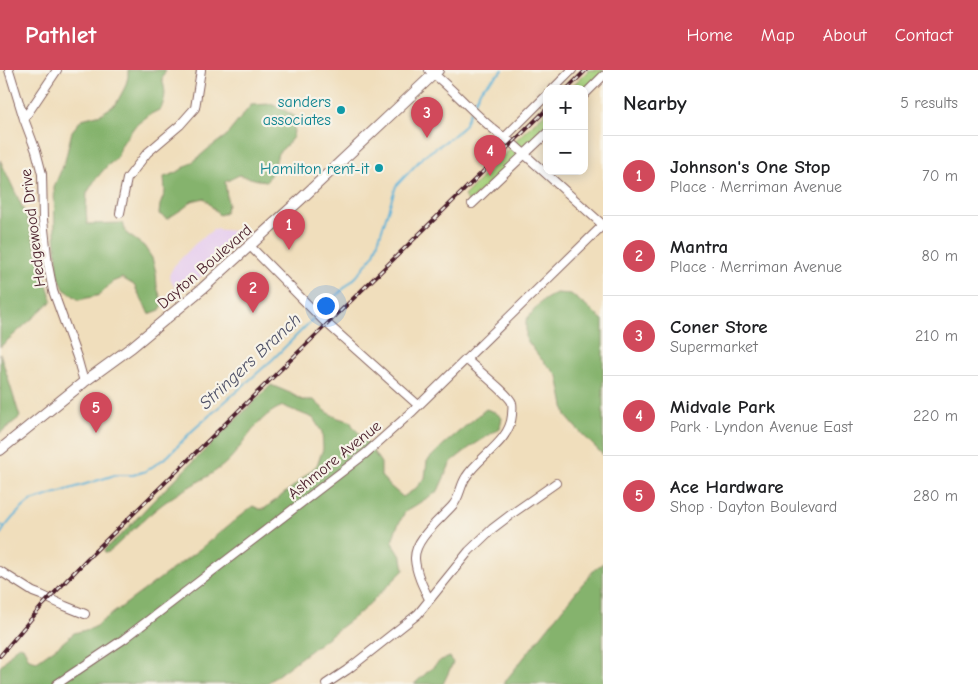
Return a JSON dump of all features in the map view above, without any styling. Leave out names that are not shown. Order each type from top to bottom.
[{"type":"main road","name":"Dayton Boulevard","points":[[0,450],[84,382],[116,360],[178,310],[308,194],[434,71]]},
{"type":"street","name":"Hedgewood Drive","points":[[8,70],[42,174],[43,220],[53,291],[84,382]]},
{"type":"street","points":[[24,119],[57,70]]},
{"type":"street","points":[[120,213],[127,179],[146,154],[180,126],[194,108],[201,70]]},
{"type":"street","points":[[557,85],[572,70]]},
{"type":"street","points":[[434,71],[469,107],[603,225]]},
{"type":"street","points":[[588,91],[603,76]]},
{"type":"street","points":[[504,138],[543,99]]},
{"type":"street","points":[[472,204],[543,137]]},
{"type":"street","name":"Ashmore Avenue","points":[[57,684],[124,639],[365,454],[466,359],[603,225]]},
{"type":"street","points":[[250,246],[322,319],[418,405]]},
{"type":"street","points":[[429,599],[422,584],[415,559],[416,550],[429,530],[455,503],[464,480],[471,470],[506,434],[511,424],[512,403],[507,395],[466,359]]},
{"type":"street","points":[[326,684],[347,670],[418,614],[469,552],[492,529],[556,482]]},
{"type":"street","points":[[0,571],[33,592],[85,614]]},
{"type":"shaded area","points":[[214,229],[235,231],[243,237],[192,285],[175,289],[169,275],[174,266],[195,244]]},
{"type":"green space","points":[[128,70],[166,70],[162,79],[165,91],[164,101],[161,109],[149,115],[135,126],[122,144],[116,159],[95,180],[87,193],[87,224],[123,223],[126,233],[144,246],[152,258],[156,272],[157,287],[163,304],[160,310],[149,314],[134,285],[122,278],[112,282],[100,295],[79,300],[64,289],[58,275],[54,187],[65,161],[72,131],[82,119],[101,114],[116,104],[125,87]]},
{"type":"green space","points":[[589,70],[603,70],[603,73],[588,87],[588,85],[573,85]]},
{"type":"green space","points":[[271,104],[296,117],[293,137],[278,153],[275,165],[267,181],[239,175],[225,182],[228,204],[225,213],[219,215],[204,198],[192,201],[167,219],[159,214],[165,192],[164,177],[176,173],[226,136],[251,105]]},
{"type":"green space","points":[[543,115],[543,132],[524,150],[515,141]]},
{"type":"green space","points":[[511,148],[518,155],[469,202],[464,196]]},
{"type":"green space","points":[[0,160],[26,215],[52,301],[0,347]]},
{"type":"green space","points":[[556,293],[571,294],[603,320],[603,455],[566,416],[558,376],[541,359],[526,339],[526,320],[541,302]]},
{"type":"green space","points":[[0,353],[20,417],[0,433]]},
{"type":"green space","points":[[271,385],[302,400],[314,400],[330,414],[350,421],[381,463],[381,476],[403,497],[415,489],[425,478],[427,461],[486,409],[495,412],[502,418],[500,428],[451,462],[438,491],[405,512],[392,542],[402,558],[404,570],[362,611],[266,684],[0,684],[0,667],[17,646],[23,647],[29,659],[37,661],[74,633],[93,628],[200,549],[246,511],[253,506],[264,509],[317,465],[323,449],[322,432],[313,418],[283,406],[274,410],[253,429],[223,466],[171,498],[110,551],[106,553],[104,551]]},
{"type":"green space","points":[[603,563],[603,684],[503,684],[579,588],[595,569]]},
{"type":"green space","points":[[450,657],[453,663],[443,684],[414,684],[441,660]]},
{"type":"waterway","name":"Stringers Branch","points":[[472,108],[481,89],[503,70]]},
{"type":"waterway","name":"Stringers Branch","points":[[319,312],[357,276],[374,254],[396,186],[424,156],[452,137],[464,126],[470,112]]},
{"type":"waterway","name":"Stringers Branch","points":[[0,535],[6,525],[31,501],[115,475],[133,475],[146,471],[168,456],[192,431],[272,360],[316,316]]},
{"type":"waterway","name":"Stringers Branch","points":[[0,525],[5,527]]},
{"type":"railway","points":[[571,85],[586,70]]},
{"type":"railway","points":[[0,656],[42,606],[87,559],[543,113]]},
{"type":"place","name":"sanders associates","points":[[341,110]]},
{"type":"place","name":"Coner Store","points":[[427,138]]},
{"type":"place","name":"Hamilton rent-it","points":[[379,168]]},
{"type":"place","name":"Midvale Park","points":[[490,176]]},
{"type":"place","name":"Johnson's One Stop","points":[[289,250]]},
{"type":"place","name":"Mantra","points":[[253,313]]},
{"type":"place","name":"Ace Hardware","points":[[96,433]]}]
